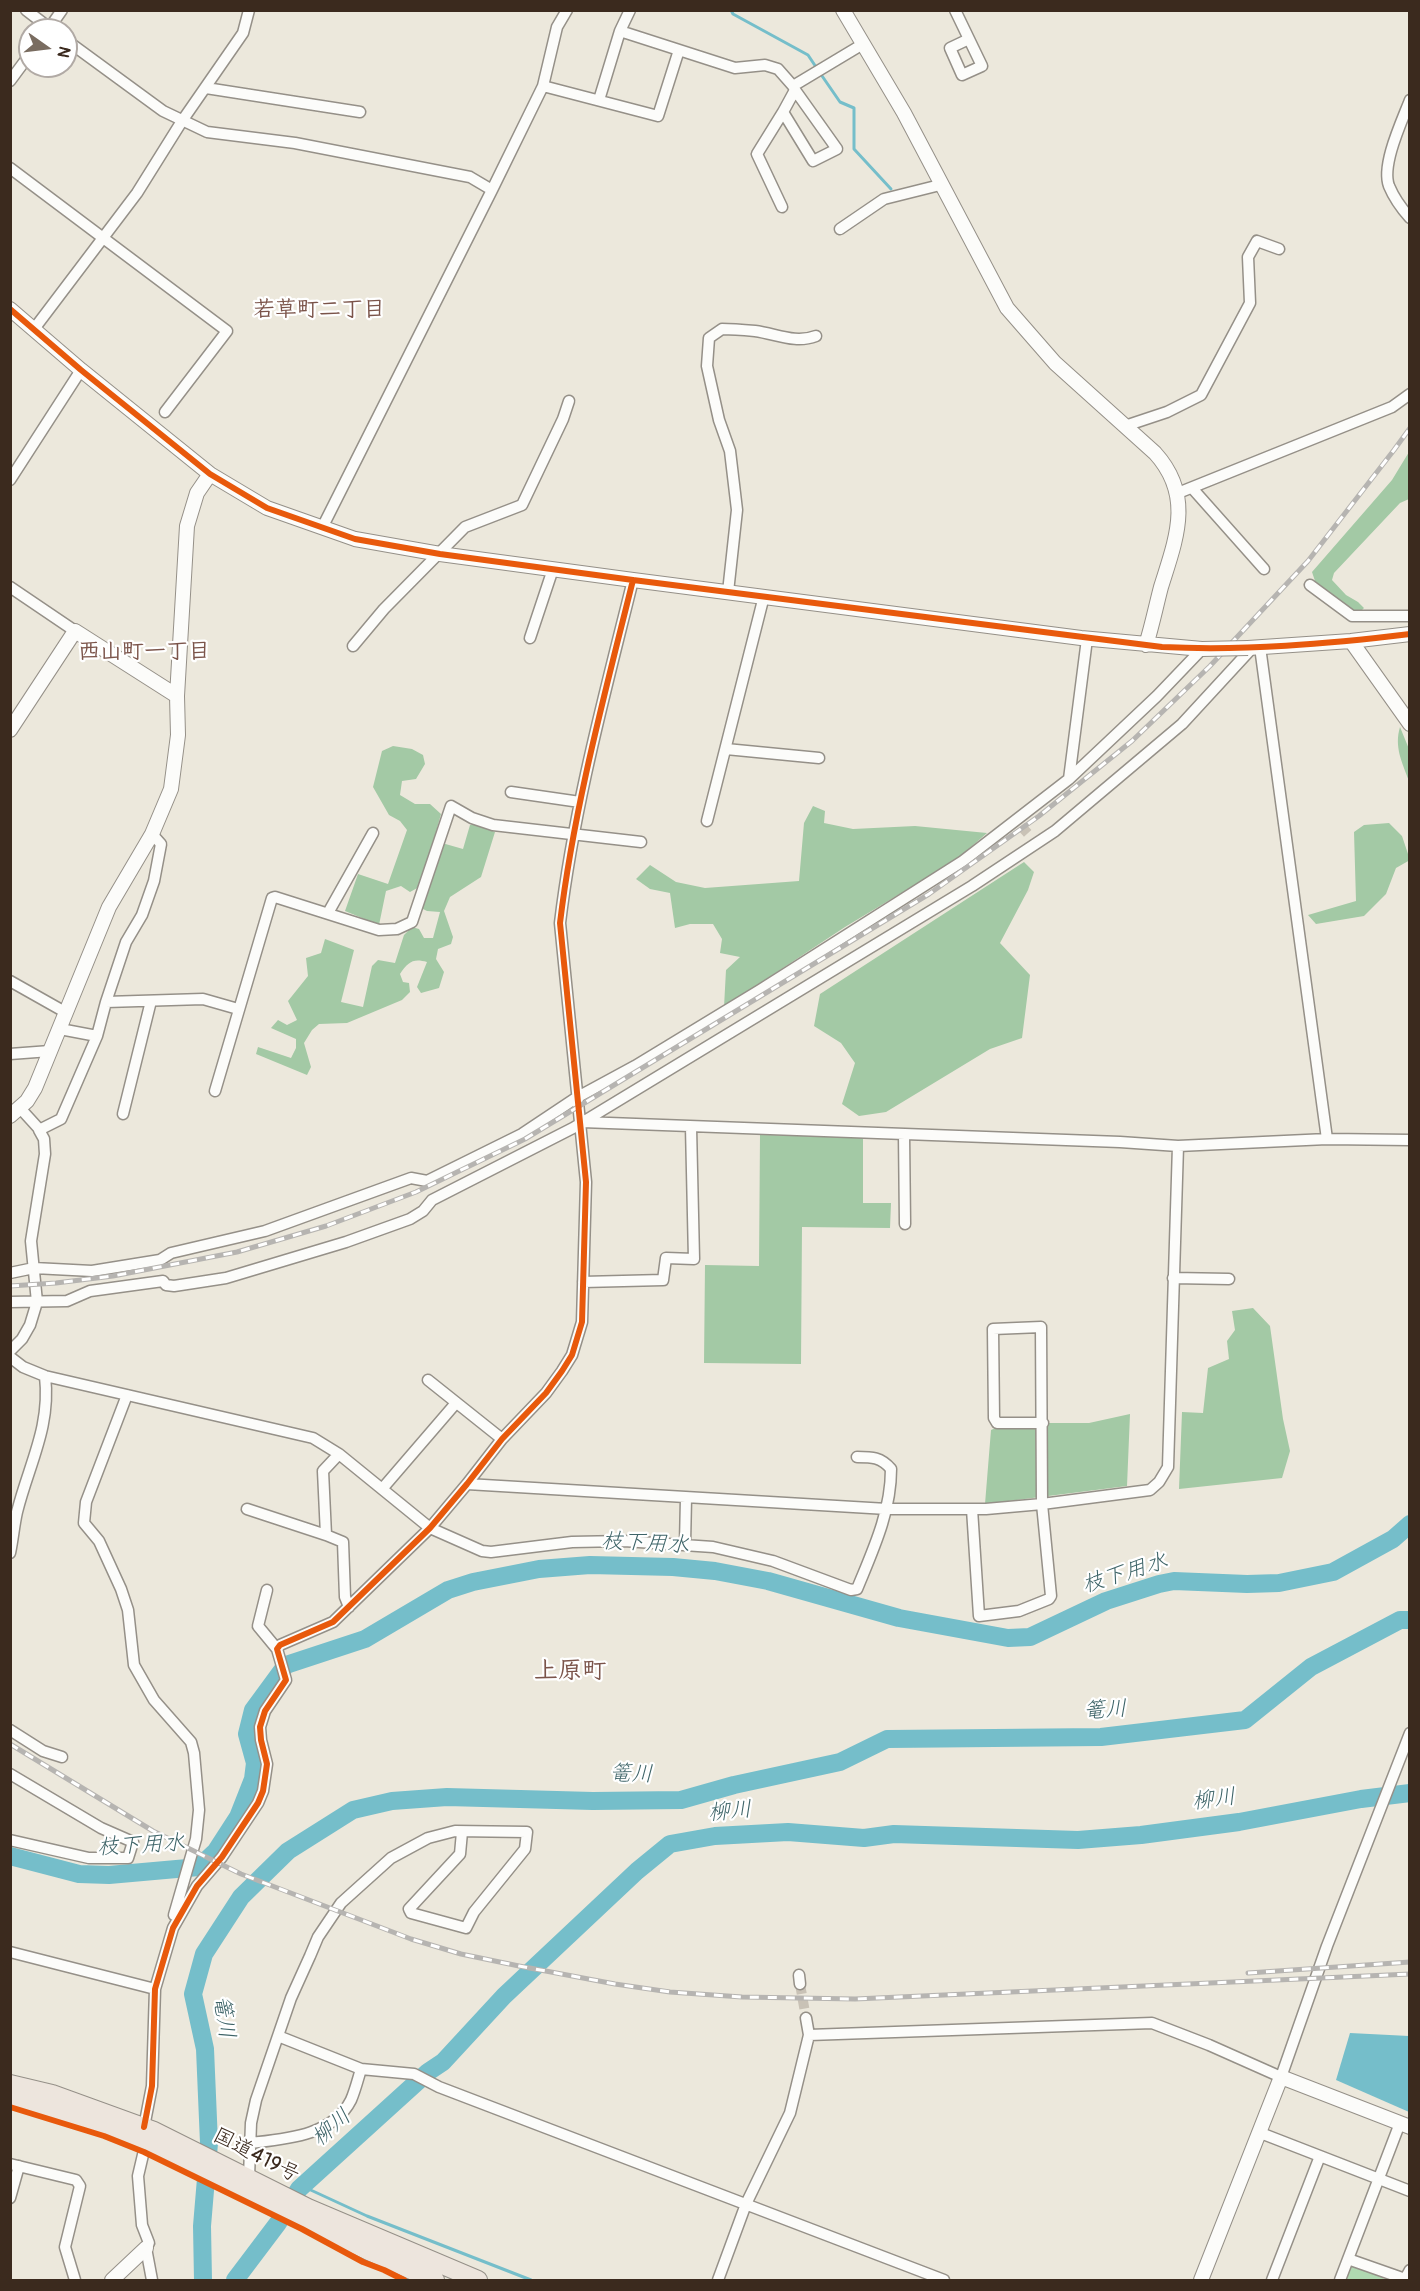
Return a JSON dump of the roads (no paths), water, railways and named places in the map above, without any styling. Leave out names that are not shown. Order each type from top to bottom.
[{"type":"highway","name":"国道419号","points":[[10,2084],[52,2094],[150,2137],[247,2183],[435,2280]]},
{"type":"highway","name":"国道419号","points":[[10,2099],[150,2137]]},
{"type":"highway","name":"国道419号","points":[[305,2213],[478,2280]]},
{"type":"street","points":[[34,329],[137,193],[182,121],[243,33],[249,10]]},
{"type":"street","points":[[322,528],[543,86],[557,27],[567,10]]},
{"type":"street","points":[[599,100],[620,31],[630,10]]},
{"type":"street","points":[[955,10],[969,39]]},
{"type":"street","points":[[846,11],[862,44],[904,113],[1007,309],[1055,363],[1164,463],[1178,493],[1179,516],[1175,542],[1146,645]]},
{"type":"street","points":[[620,31],[735,68],[765,65],[778,69],[837,149],[813,161],[783,112]]},
{"type":"street","points":[[782,207],[757,154],[783,112],[794,88],[862,44]]},
{"type":"street","points":[[78,49],[163,111],[207,132],[295,143],[470,177],[492,190]]},
{"type":"street","points":[[543,86],[658,116],[679,50]]},
{"type":"street","points":[[206,88],[360,112]]},
{"type":"street","points":[[1410,99],[1386,169],[1388,185],[1400,208],[1410,218]]},
{"type":"street","points":[[10,168],[227,331],[165,412]]},
{"type":"street","points":[[840,229],[884,199],[940,185]]},
{"type":"street","points":[[1125,426],[1167,412],[1201,395],[1250,303],[1248,257],[1257,242],[1279,249]]},
{"type":"street","points":[[10,309],[81,370],[210,474],[267,508],[355,539],[440,554],[633,580],[1146,645],[1202,649],[1254,647],[1352,641],[1410,634]]},
{"type":"street","points":[[728,592],[737,510],[730,451],[719,420],[707,366],[709,338],[722,329],[757,331],[789,339],[806,340],[816,336]]},
{"type":"street","points":[[10,480],[81,370]]},
{"type":"street","points":[[1178,493],[1392,407],[1410,394]]},
{"type":"street","points":[[353,646],[397,596],[465,527],[522,505],[563,419],[569,401]]},
{"type":"street","points":[[10,1351],[22,1339],[37,1302],[31,1241],[45,1154],[44,1139],[40,1130],[15,1112],[35,1088],[109,907],[152,834],[171,789],[178,735],[177,696],[187,526],[197,493],[210,474]]},
{"type":"street","points":[[1192,488],[1264,569]]},
{"type":"street","points":[[530,638],[553,569]]},
{"type":"street","points":[[277,1653],[280,1645],[333,1622],[430,1528],[502,1439],[546,1393],[572,1355],[582,1322],[586,1182],[560,923],[574,834],[593,740],[633,580]]},
{"type":"street","points":[[1310,585],[1352,616],[1410,616]]},
{"type":"street","points":[[10,587],[177,696]]},
{"type":"street","points":[[707,821],[764,596]]},
{"type":"street","points":[[10,730],[75,631]]},
{"type":"street","points":[[1070,778],[1087,639]]},
{"type":"street","points":[[1352,641],[1410,724]]},
{"type":"street","points":[[10,1302],[67,1301],[90,1291],[163,1281],[166,1285],[174,1286],[226,1278],[346,1242],[410,1219],[423,1211],[432,1200],[499,1167],[581,1122],[972,886],[1033,840],[1055,831],[1182,724],[1254,647]]},
{"type":"street","points":[[1254,647],[1327,1139]]},
{"type":"street","points":[[10,1273],[34,1268],[92,1270],[160,1260],[171,1253],[265,1231],[411,1178],[427,1181],[522,1134],[576,1098],[635,1066],[770,984],[1019,823],[1157,696],[1202,649]]},
{"type":"street","points":[[726,749],[819,758]]},
{"type":"street","points":[[511,792],[580,802]]},
{"type":"street","points":[[215,1091],[272,898],[275,897],[379,930],[397,929],[412,922],[451,806],[472,818],[493,825],[641,842]]},
{"type":"street","points":[[328,913],[373,833]]},
{"type":"street","points":[[40,1130],[61,1119],[97,1036],[126,942],[142,915],[154,881],[161,843],[152,834]]},
{"type":"street","points":[[10,981],[65,1012]]},
{"type":"street","points":[[106,1002],[203,999],[238,1009]]},
{"type":"street","points":[[123,1114],[151,1000]]},
{"type":"street","points":[[60,1029],[97,1036]]},
{"type":"street","points":[[10,1054],[50,1051]]},
{"type":"street","points":[[581,1122],[1178,1146],[1327,1139],[1410,1140]]},
{"type":"street","points":[[583,1282],[663,1281],[666,1258],[693,1259],[691,1126]]},
{"type":"street","points":[[904,1134],[905,1224]]},
{"type":"street","points":[[467,1484],[887,1509],[972,1509],[1042,1504],[1150,1490],[1165,1475],[1168,1467],[1178,1146]]},
{"type":"street","points":[[1173,1278],[1229,1279]]},
{"type":"street","points":[[972,1509],[979,1616],[1019,1611],[1048,1599],[1051,1596],[1042,1504],[1043,1423],[1041,1327],[993,1329],[994,1418],[997,1423],[1043,1423]]},
{"type":"street","points":[[10,1357],[23,1367],[45,1376],[310,1437],[339,1454],[430,1528],[482,1551],[491,1552],[572,1542],[624,1541],[685,1544],[713,1547],[754,1556],[851,1590],[857,1589],[887,1509],[891,1488],[891,1469],[882,1460],[857,1457]]},
{"type":"street","points":[[10,1553],[17,1513],[45,1421],[47,1394],[45,1376]]},
{"type":"street","points":[[428,1380],[502,1439]]},
{"type":"street","points":[[112,2280],[146,2248],[148,2243],[142,2225],[138,2176],[150,2137],[155,1989],[196,1839],[199,1810],[195,1753],[191,1742],[154,1700],[134,1665],[128,1610],[121,1589],[99,1541],[84,1523],[86,1502],[127,1395]]},
{"type":"street","points":[[382,1490],[456,1403]]},
{"type":"street","points":[[326,1535],[323,1471],[339,1454]]},
{"type":"street","points":[[685,1544],[686,1498]]},
{"type":"street","points":[[247,1509],[343,1542],[345,1597],[349,1606]]},
{"type":"street","points":[[173,1928],[197,1886],[222,1857],[258,1803],[265,1785],[267,1764],[260,1727],[265,1711],[286,1680],[277,1653],[258,1626],[267,1590]]},
{"type":"street","points":[[10,1730],[43,1750],[63,1757]]},
{"type":"street","points":[[1201,2280],[1281,2077],[1305,2006],[1410,1733]]},
{"type":"street","points":[[10,1774],[101,1828],[133,1842],[128,1858],[89,1858],[10,1840]]},
{"type":"street","points":[[247,2183],[251,2123],[256,2100],[291,1998],[318,1937],[341,1903],[391,1858],[428,1838],[449,1832],[462,1832],[527,1832],[525,1849],[474,1912],[466,1928],[411,1913],[409,1909],[460,1854],[462,1832]]},
{"type":"street","points":[[10,1952],[155,1989]]},
{"type":"street","points":[[717,2280],[747,2204],[790,2113],[809,2035],[806,2018]]},
{"type":"street","points":[[809,2035],[1152,2023],[1281,2077],[1405,2125],[1378,2178],[1340,2280]]},
{"type":"street","points":[[278,2036],[361,2069],[414,2074],[439,2087],[944,2280]]},
{"type":"street","points":[[250,2143],[283,2139],[314,2131],[338,2118],[350,2101],[361,2069]]},
{"type":"street","points":[[1258,2132],[1410,2191]]},
{"type":"street","points":[[1272,2280],[1320,2156]]},
{"type":"street","points":[[10,2198],[15,2165],[76,2180],[80,2186],[64,2247],[75,2280]]},
{"type":"street","points":[[146,2248],[153,2280]]},
{"type":"street","points":[[1348,2259],[1405,2279],[1410,2270]]},
{"type":"water","points":[[1350,2033],[1409,2036],[1409,2112],[1336,2080]]},
{"type":"waterway","points":[[731,10],[733,14],[808,55],[816,67]]},
{"type":"waterway","points":[[820,73],[840,102],[854,108],[854,149],[891,189]]},
{"type":"waterway","name":"枝下用水","points":[[10,1856],[79,1874],[109,1875],[199,1867],[216,1851],[238,1817],[253,1779],[255,1763],[247,1734],[253,1710],[286,1665],[365,1639],[448,1590],[473,1582],[539,1569],[590,1565],[673,1567],[715,1571],[768,1581],[899,1618],[1008,1638],[1030,1637],[1106,1601],[1159,1584],[1174,1581],[1279,1583],[1333,1572],[1393,1539],[1410,1524]]},
{"type":"waterway","name":"篭川","points":[[203,2280],[202,2226],[209,2143],[205,2049],[193,1994],[204,1954],[241,1897],[288,1851],[353,1810],[392,1801],[447,1797],[593,1801],[681,1800],[734,1785],[840,1762],[887,1739],[1101,1737],[1245,1720],[1311,1667],[1400,1620],[1410,1620]]},
{"type":"waterway","name":"柳川","points":[[235,2280],[278,2223],[299,2189],[428,2072],[443,2062],[504,1996],[637,1871],[670,1844],[715,1836],[788,1832],[864,1838],[894,1834],[1078,1840],[1141,1835],[1239,1822],[1361,1799],[1410,1793]]},
{"type":"waterway","points":[[302,2186],[367,2216],[531,2280]]},
{"type":"tunnel","points":[[1021,826],[1030,836]]},
{"type":"tunnel","points":[[800,1984],[806,2018]]},
{"type":"railway","points":[[10,1286],[113,1276],[237,1252],[326,1226],[416,1192],[525,1139],[929,894],[1039,816],[1132,741],[1210,666],[1308,561],[1410,428]]},
{"type":"railway","points":[[10,1744],[153,1831],[241,1874],[411,1939],[461,1954],[615,1984],[670,1992],[742,1997],[855,1999],[1410,1974]]},
{"type":"railway","points":[[1248,1973],[1410,1962]]},
{"type":"district","name":"若草町二丁目","points":[[319,310]]},
{"type":"district","name":"西山町一丁目","points":[[144,652]]},
{"type":"district","name":"上原町","points":[[570,1672]]}]
